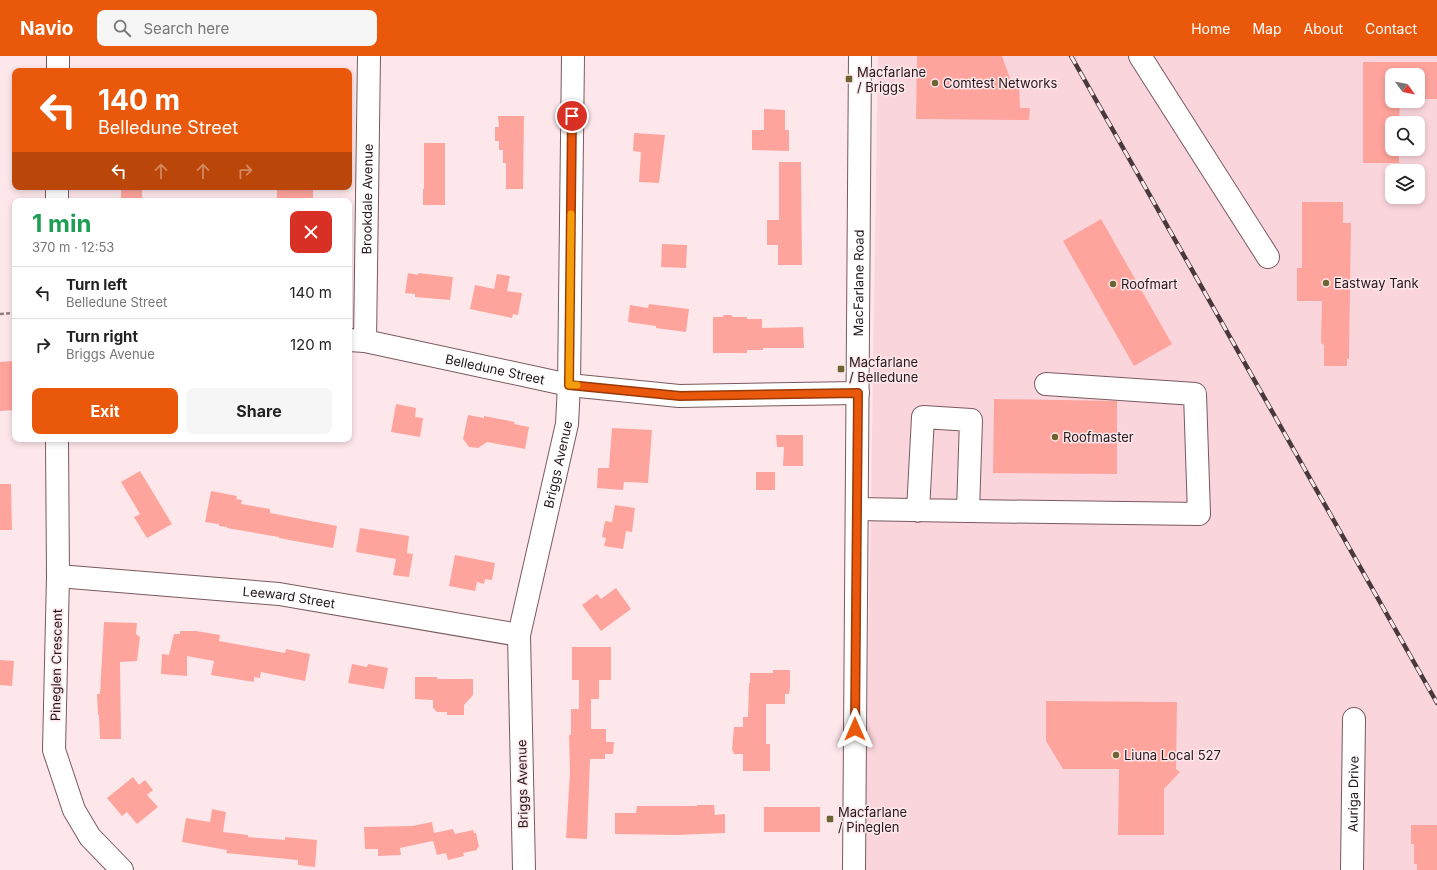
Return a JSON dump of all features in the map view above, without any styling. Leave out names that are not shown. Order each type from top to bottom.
[{"type":"street","points":[[58,56],[58,68]]},
{"type":"street","name":"Brookdale Avenue","points":[[357,341],[369,56]]},
{"type":"street","name":"Briggs Avenue","points":[[524,870],[519,635],[567,424],[569,385],[573,56]]},
{"type":"street","name":"MacFarlane Road","points":[[854,870],[860,56]]},
{"type":"street","points":[[1140,56],[1268,257]]},
{"type":"street","name":"Belledune Street","points":[[357,341],[569,385],[680,396],[858,393]]},
{"type":"street","points":[[857,509],[1199,514],[1195,394],[1046,384]]},
{"type":"street","points":[[918,511],[923,418],[971,420],[968,511]]},
{"type":"street","name":"Pineglen Crescent","points":[[57,442],[58,576],[54,750],[74,810],[90,838],[122,870]]},
{"type":"street","name":"Leeward Street","points":[[58,576],[279,594],[519,635]]},
{"type":"street","name":"Auriga Drive","points":[[1352,870],[1354,719]]},
{"type":"path","points":[[0,314],[12,313]]},
{"type":"shaded area","points":[[878,56],[1437,56],[1437,870],[865,870]]},
{"type":"building","points":[[917,56],[1002,56],[1011,81],[1019,82],[1020,108],[1030,108],[1029,120],[916,119]]},
{"type":"building","points":[[1363,62],[1437,62],[1437,99],[1425,99],[1425,68],[1385,68],[1385,108],[1400,108],[1399,116],[1385,116],[1385,156],[1399,156],[1399,163],[1363,163]]},
{"type":"building","points":[[764,109],[785,110],[785,130],[789,130],[789,151],[752,150],[752,130],[764,130]]},
{"type":"building","points":[[498,116],[524,116],[523,189],[506,189],[506,163],[503,163],[503,150],[499,150],[499,141],[495,141],[495,127],[499,127]]},
{"type":"building","points":[[634,133],[665,135],[659,183],[639,182],[641,152],[633,151]]},
{"type":"building","points":[[424,143],[445,143],[445,205],[423,205]]},
{"type":"building","points":[[779,162],[801,162],[802,265],[778,265],[778,245],[767,245],[767,220],[779,220]]},
{"type":"building","points":[[121,190],[142,190],[142,198],[121,198]]},
{"type":"building","points":[[277,190],[313,190],[313,198],[277,198]]},
{"type":"building","name":"Eastway Tank","points":[[1302,202],[1343,202],[1343,223],[1351,223],[1349,359],[1347,359],[1347,366],[1324,366],[1324,345],[1321,343],[1322,301],[1297,301],[1297,268],[1302,268]]},
{"type":"building","name":"Roofmart","points":[[1101,219],[1172,344],[1134,366],[1063,241]]},
{"type":"building","points":[[662,244],[687,245],[686,268],[661,267]]},
{"type":"building","points":[[408,273],[453,277],[450,300],[415,297],[415,294],[405,293]]},
{"type":"building","points":[[497,274],[510,276],[507,291],[522,293],[518,315],[513,314],[512,318],[470,309],[475,285],[494,289]]},
{"type":"building","points":[[649,304],[689,309],[686,332],[628,322],[630,305],[648,308]]},
{"type":"building","points":[[724,315],[731,315],[733,317],[747,317],[747,319],[762,319],[762,328],[803,327],[804,348],[763,348],[763,350],[747,350],[747,353],[713,353],[713,317],[722,317]]},
{"type":"building","points":[[12,361],[12,410],[0,411],[0,362]]},
{"type":"building","name":"Roofmaster","points":[[994,399],[1117,401],[1117,474],[993,473]]},
{"type":"building","points":[[396,404],[416,408],[415,417],[423,418],[420,437],[391,432]]},
{"type":"building","points":[[468,415],[484,418],[484,416],[515,422],[514,424],[529,427],[525,449],[487,442],[478,448],[469,447],[463,439]]},
{"type":"building","points":[[612,428],[652,430],[648,483],[624,482],[623,490],[597,488],[598,468],[609,468]]},
{"type":"building","points":[[776,435],[803,435],[803,466],[783,466],[784,447],[777,447]]},
{"type":"building","points":[[140,471],[172,524],[147,538],[134,517],[140,514],[121,482]]},
{"type":"building","points":[[756,472],[775,472],[775,490],[756,490]]},
{"type":"building","points":[[0,484],[11,484],[12,530],[0,530]]},
{"type":"building","points":[[211,491],[237,496],[236,499],[242,500],[241,504],[270,509],[270,513],[337,526],[333,548],[227,528],[219,526],[219,524],[205,522]]},
{"type":"building","points":[[615,505],[635,508],[632,532],[626,531],[623,549],[604,546],[606,538],[602,537],[605,521],[612,522]]},
{"type":"building","points":[[360,528],[409,536],[407,553],[413,554],[409,577],[393,575],[396,559],[356,552]]},
{"type":"building","points":[[455,555],[495,563],[492,580],[485,579],[484,584],[477,582],[475,591],[449,586]]},
{"type":"building","points":[[616,588],[631,609],[601,631],[582,605],[597,594],[601,599]]},
{"type":"building","points":[[104,622],[137,623],[136,634],[140,637],[137,661],[120,662],[121,739],[100,739],[97,694],[100,694]]},
{"type":"building","points":[[180,631],[196,631],[220,635],[219,641],[285,653],[286,649],[310,654],[305,681],[261,672],[260,678],[254,677],[254,682],[211,675],[214,661],[187,656],[187,676],[161,674],[162,654],[169,655],[174,634],[180,634]]},
{"type":"building","points":[[572,647],[611,647],[611,680],[599,680],[599,699],[591,699],[591,729],[606,729],[606,742],[614,742],[613,754],[605,754],[605,759],[590,759],[587,839],[566,838],[570,772],[569,735],[571,735],[571,709],[579,709],[579,680],[572,680]]},
{"type":"building","points":[[0,660],[14,661],[12,686],[0,685]]},
{"type":"building","points":[[352,664],[367,667],[368,664],[388,668],[384,689],[348,683]]},
{"type":"building","points":[[773,670],[790,670],[790,688],[789,694],[785,694],[785,704],[766,704],[766,744],[770,744],[770,771],[743,771],[743,754],[734,754],[732,749],[734,727],[743,727],[743,717],[748,717],[750,673],[773,673]]},
{"type":"building","points":[[415,677],[437,677],[437,679],[473,679],[473,695],[464,705],[464,715],[447,715],[447,712],[437,712],[433,708],[433,700],[415,699]]},
{"type":"building","name":"Liuna Local 527","points":[[1046,701],[1177,702],[1176,769],[1180,772],[1164,789],[1164,835],[1118,835],[1119,769],[1063,769],[1046,741]]},
{"type":"building","points":[[133,777],[139,785],[145,780],[153,790],[147,795],[158,807],[137,824],[127,812],[122,816],[107,798]]},
{"type":"building","points":[[714,805],[715,815],[725,814],[725,833],[676,835],[615,834],[615,813],[636,813],[637,806]]},
{"type":"building","points":[[764,807],[820,807],[820,832],[764,832]]},
{"type":"building","points":[[212,809],[226,812],[223,832],[248,835],[248,837],[285,840],[285,837],[317,840],[315,867],[298,865],[298,860],[226,853],[227,850],[182,842],[186,818],[210,822]]},
{"type":"building","points":[[432,822],[434,833],[453,829],[455,834],[473,830],[474,833],[476,833],[479,847],[477,850],[463,853],[464,856],[448,860],[446,853],[437,855],[433,841],[400,848],[401,855],[378,856],[378,849],[365,849],[364,827],[412,826]]},
{"type":"building","points":[[1411,825],[1437,825],[1437,870],[1417,870],[1417,864],[1414,864],[1414,844],[1411,844]]},
{"type":"railway","points":[[1071,56],[1437,703]]},
{"type":"slow traffic","points":[[571,214],[569,385],[577,385]]},
{"type":"place","name":"Macfarlane / Briggs","points":[[849,79]]},
{"type":"place","name":"Comtest Networks","points":[[935,83]]},
{"type":"place","name":"Eastway Tank","points":[[1326,283]]},
{"type":"place","name":"Roofmart","points":[[1113,284]]},
{"type":"place","name":"Macfarlane / Belledune","points":[[841,369]]},
{"type":"place","name":"Roofmaster","points":[[1055,437]]},
{"type":"place","name":"Liuna Local 527","points":[[1116,755]]},
{"type":"place","name":"Macfarlane / Pineglen","points":[[830,819]]},
{"type":"route","points":[[572,116],[569,385],[680,396],[858,393],[855,729]]}]
